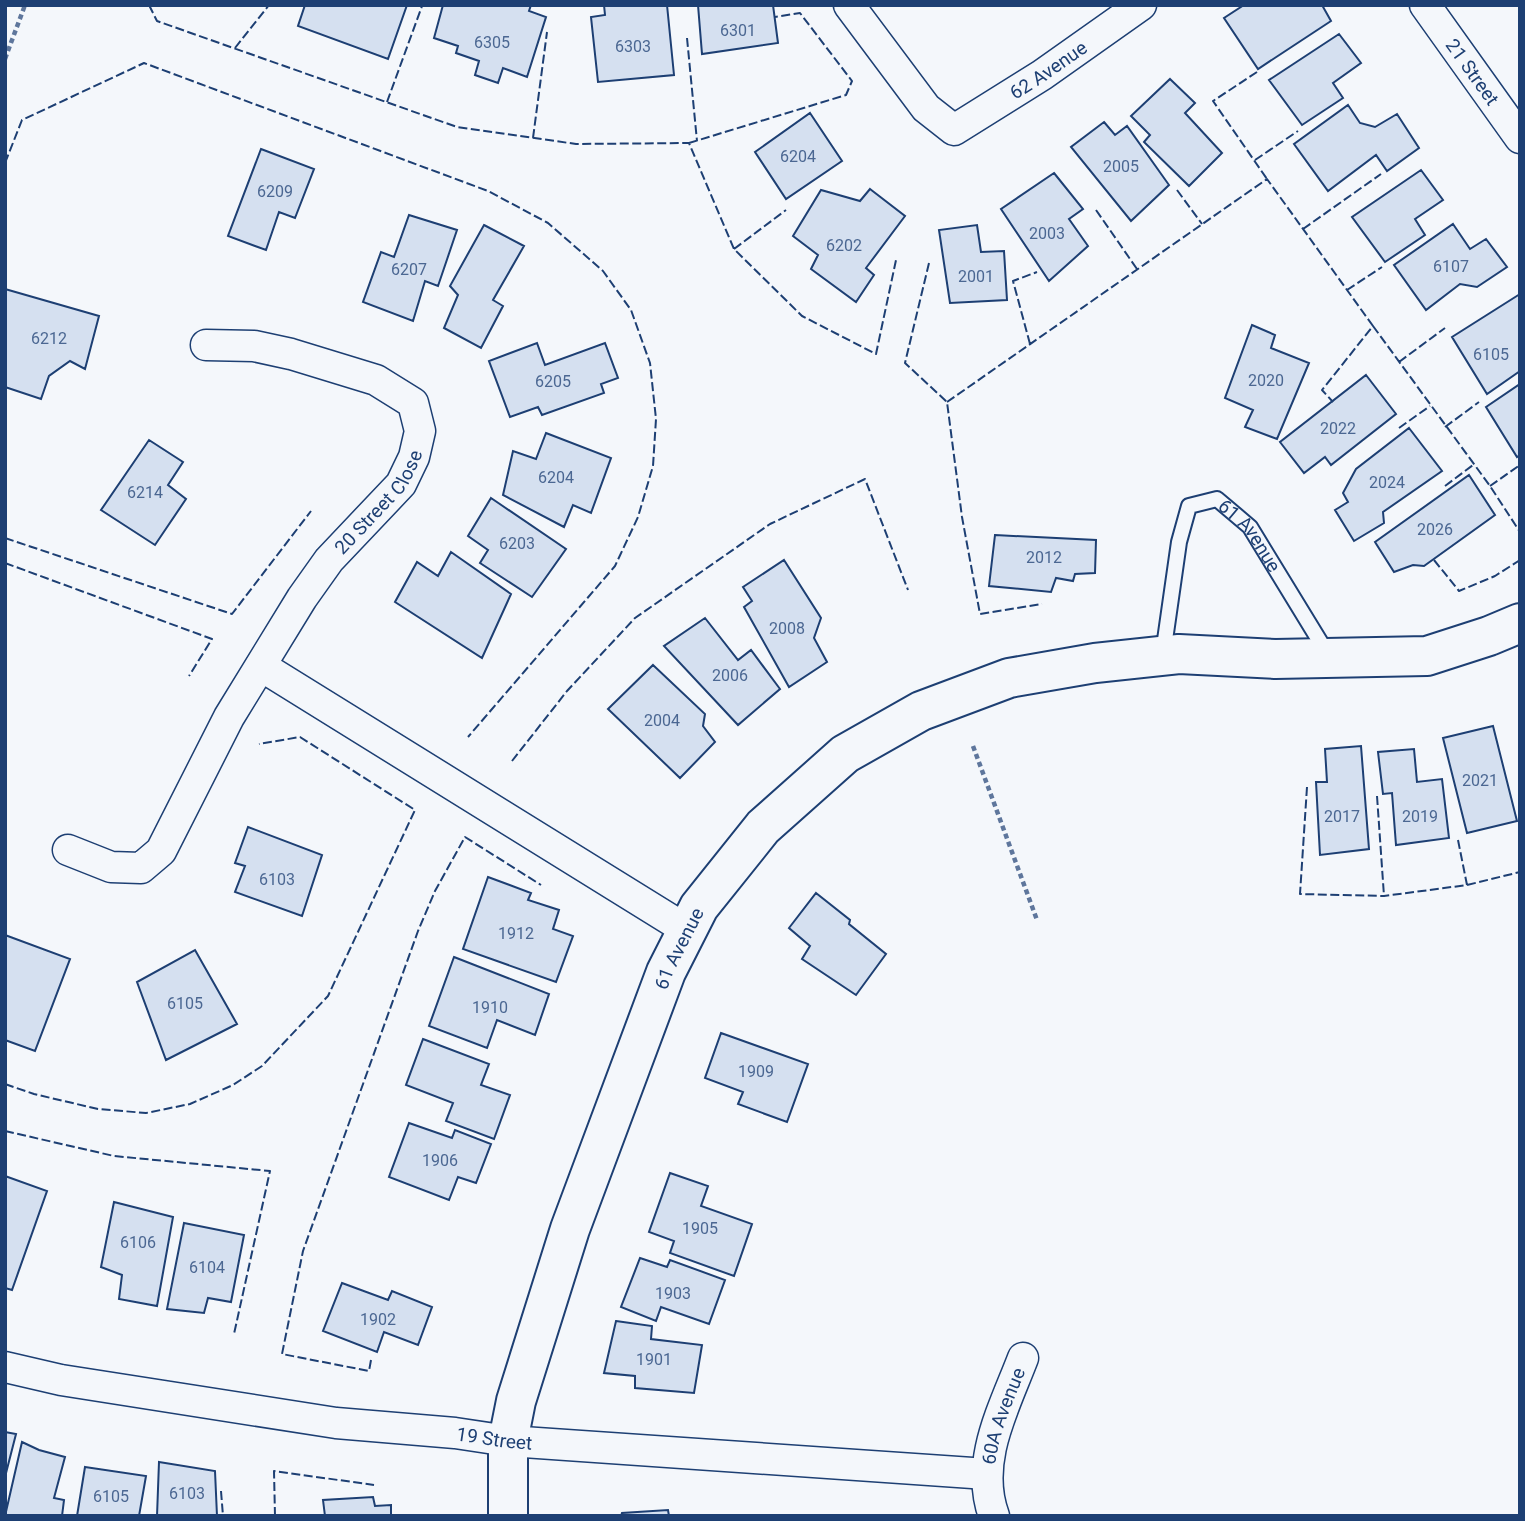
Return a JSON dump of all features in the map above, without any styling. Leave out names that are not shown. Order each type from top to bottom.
[{"type":"street","name":"62 Avenue","points":[[849,5],[926,108],[954,130],[1042,75],[1141,5]]},
{"type":"street","name":"21 Street","points":[[1425,5],[1520,138]]},
{"type":"street","name":"20 Street Close","points":[[68,850],[111,867],[141,868],[161,851],[229,717],[302,598],[329,560],[401,484],[414,457],[420,431],[413,403],[376,380],[291,354],[254,346],[206,345]]},
{"type":"street","name":"61 Avenue","points":[[508,1516],[508,1441],[516,1401],[570,1229],[666,972],[699,907],[763,827],[845,754],[921,711],[1009,678],[1095,663],[1179,654],[1275,659],[1427,656],[1520,623]]},
{"type":"street","points":[[261,666],[687,930]]},
{"type":"street","name":"60A Avenue","points":[[994,1516],[989,1503],[988,1455],[1023,1358]]},
{"type":"street","name":"19 Street","points":[[5,1367],[61,1380],[336,1423],[455,1433],[508,1441],[987,1474]]},
{"type":"lane","name":"61 Avenue","points":[[1163,656],[1179,542],[1189,506],[1217,499],[1250,527],[1329,658]]},
{"type":"path","points":[[5,59],[25,5]]},
{"type":"path","points":[[973,746],[1037,919]]},
{"type":"building","points":[[305,5],[407,5],[388,59],[298,26]]},
{"type":"building","points":[[443,5],[531,5],[529,11],[546,17],[527,77],[503,68],[498,83],[475,75],[479,61],[456,53],[458,46],[434,38]]},
{"type":"building","points":[[604,5],[667,5],[674,75],[598,82],[591,17],[605,15]]},
{"type":"building","points":[[698,5],[773,5],[778,43],[702,54]]},
{"type":"building","points":[[1244,5],[1322,5],[1331,21],[1258,69],[1224,18]]},
{"type":"building","points":[[1339,34],[1361,63],[1333,83],[1343,98],[1302,125],[1269,80]]},
{"type":"building","points":[[1170,79],[1195,103],[1185,113],[1222,153],[1189,186],[1144,142],[1150,135],[1131,116]]},
{"type":"building","points":[[1348,105],[1360,123],[1375,127],[1397,114],[1419,148],[1387,171],[1376,155],[1328,191],[1294,144]]},
{"type":"building","points":[[810,113],[842,161],[786,199],[755,152]]},
{"type":"building","points":[[1104,122],[1115,135],[1127,126],[1169,185],[1131,221],[1071,147]]},
{"type":"building","points":[[261,149],[314,169],[295,218],[279,212],[266,250],[228,236]]},
{"type":"building","points":[[1421,170],[1443,200],[1415,219],[1425,235],[1385,262],[1352,217]]},
{"type":"building","points":[[1054,173],[1083,209],[1069,219],[1088,246],[1049,281],[1001,209]]},
{"type":"building","points":[[870,189],[905,216],[866,268],[874,275],[856,302],[811,269],[818,255],[793,236],[821,190],[860,201]]},
{"type":"building","points":[[409,215],[457,230],[438,286],[425,281],[413,321],[363,302],[381,252],[394,257]]},
{"type":"building","points":[[1453,224],[1470,249],[1486,239],[1507,267],[1477,287],[1460,284],[1426,310],[1394,265]]},
{"type":"building","points":[[484,225],[524,246],[493,300],[503,306],[481,348],[444,328],[458,295],[450,286]]},
{"type":"building","points":[[977,225],[981,252],[1004,251],[1007,300],[950,303],[939,230]]},
{"type":"building","points":[[5,289],[99,316],[85,369],[70,361],[49,376],[41,399],[5,387]]},
{"type":"building","points":[[1520,294],[1520,371],[1487,394],[1452,337]]},
{"type":"building","points":[[1252,325],[1275,335],[1271,348],[1309,363],[1277,439],[1245,427],[1253,410],[1225,398]]},
{"type":"building","points":[[537,343],[545,365],[605,343],[618,378],[601,384],[604,393],[542,415],[538,407],[510,417],[489,361]]},
{"type":"building","points":[[1366,375],[1396,414],[1331,465],[1325,457],[1304,473],[1280,442]]},
{"type":"building","points":[[1520,384],[1520,455],[1517,457],[1486,407]]},
{"type":"building","points":[[1409,428],[1442,471],[1383,512],[1384,523],[1354,541],[1335,510],[1348,502],[1343,493],[1356,469]]},
{"type":"building","points":[[546,433],[611,458],[591,513],[573,505],[564,527],[503,495],[513,451],[536,459]]},
{"type":"building","points":[[149,440],[183,462],[168,485],[186,499],[155,545],[101,510]]},
{"type":"building","points":[[1469,475],[1495,515],[1424,566],[1413,565],[1394,572],[1375,542]]},
{"type":"building","points":[[491,498],[566,549],[532,597],[480,563],[488,550],[468,536]]},
{"type":"building","points":[[995,535],[1096,540],[1095,573],[1075,574],[1073,581],[1056,578],[1051,592],[989,586]]},
{"type":"building","points":[[451,552],[511,594],[482,658],[395,602],[417,562],[438,576]]},
{"type":"building","points":[[784,560],[821,618],[814,638],[827,662],[789,687],[744,607],[752,601],[743,587]]},
{"type":"building","points":[[705,618],[738,660],[751,650],[780,689],[738,725],[664,646]]},
{"type":"building","points":[[653,665],[705,714],[703,726],[715,742],[680,778],[608,709]]},
{"type":"building","points":[[1493,726],[1517,821],[1467,833],[1443,738]]},
{"type":"building","points":[[1361,746],[1369,849],[1320,855],[1316,782],[1327,782],[1325,749]]},
{"type":"building","points":[[1414,749],[1417,782],[1442,779],[1449,838],[1396,845],[1392,793],[1383,794],[1378,752]]},
{"type":"building","points":[[248,827],[322,855],[302,916],[235,892],[245,866],[235,863]]},
{"type":"building","points":[[488,877],[531,893],[528,900],[559,910],[553,929],[573,936],[556,982],[463,949]]},
{"type":"building","points":[[816,893],[886,954],[856,995],[802,959],[810,946],[789,928]]},
{"type":"building","points":[[5,935],[70,959],[35,1051],[5,1040]]},
{"type":"building","points":[[195,950],[237,1024],[166,1060],[137,982]]},
{"type":"building","points":[[454,957],[549,994],[535,1035],[497,1020],[487,1048],[429,1026]]},
{"type":"building","points":[[721,1033],[808,1064],[787,1122],[738,1104],[743,1092],[705,1078]]},
{"type":"building","points":[[423,1039],[489,1064],[481,1085],[510,1095],[494,1139],[446,1121],[453,1103],[406,1085]]},
{"type":"building","points":[[409,1123],[452,1138],[455,1130],[491,1144],[476,1183],[458,1177],[449,1200],[389,1177]]},
{"type":"building","points":[[670,1173],[708,1186],[701,1206],[752,1224],[734,1276],[670,1253],[674,1241],[649,1232]]},
{"type":"building","points":[[5,1176],[47,1191],[12,1290],[5,1288]]},
{"type":"building","points":[[114,1202],[173,1217],[157,1306],[119,1299],[122,1275],[101,1267]]},
{"type":"building","points":[[184,1223],[244,1235],[231,1302],[208,1298],[204,1313],[167,1309]]},
{"type":"building","points":[[640,1258],[667,1267],[670,1260],[725,1280],[709,1324],[661,1307],[656,1321],[621,1307]]},
{"type":"building","points":[[342,1283],[388,1300],[392,1291],[432,1307],[418,1345],[384,1332],[377,1352],[323,1331]]},
{"type":"building","points":[[616,1321],[652,1326],[651,1339],[702,1345],[694,1393],[635,1388],[635,1376],[604,1373]]},
{"type":"building","points":[[5,1432],[16,1434],[5,1477]]},
{"type":"building","points":[[22,1442],[65,1457],[54,1498],[64,1500],[62,1516],[5,1516]]},
{"type":"building","points":[[159,1462],[215,1471],[217,1516],[157,1516]]},
{"type":"building","points":[[85,1467],[146,1476],[139,1516],[77,1516]]},
{"type":"building","points":[[373,1497],[375,1506],[391,1505],[391,1516],[325,1516],[323,1500]]},
{"type":"building","points":[[668,1510],[669,1516],[621,1516],[622,1513]]},
{"type":"fence","points":[[149,5],[157,21],[457,127],[576,144],[689,143],[734,249],[802,316],[876,354],[896,260]]},
{"type":"fence","points":[[235,48],[269,5]]},
{"type":"fence","points":[[387,102],[422,6]]},
{"type":"fence","points":[[689,143],[846,95],[852,81],[800,13],[775,17]]},
{"type":"fence","points":[[533,138],[547,32]]},
{"type":"fence","points":[[687,38],[697,141]]},
{"type":"fence","points":[[5,163],[22,120],[144,63],[488,191],[548,223],[603,271],[631,310],[650,363],[656,419],[653,466],[638,517],[615,566],[468,737]]},
{"type":"fence","points":[[1257,72],[1213,101],[1267,179]]},
{"type":"fence","points":[[1255,160],[1298,131]]},
{"type":"fence","points":[[1303,229],[1381,174]]},
{"type":"fence","points":[[947,402],[1267,179],[1373,326],[1322,390],[1333,402]]},
{"type":"fence","points":[[1177,190],[1202,224]]},
{"type":"fence","points":[[734,249],[786,210]]},
{"type":"fence","points":[[1096,210],[1137,269]]},
{"type":"fence","points":[[929,263],[905,363],[947,402],[962,517],[980,614],[1042,604]]},
{"type":"fence","points":[[1347,290],[1382,267]]},
{"type":"fence","points":[[1030,344],[1013,281],[1037,272]]},
{"type":"fence","points":[[1373,326],[1490,486],[1520,532]]},
{"type":"fence","points":[[1399,362],[1445,328]]},
{"type":"fence","points":[[1445,427],[1479,402]]},
{"type":"fence","points":[[1399,428],[1430,406]]},
{"type":"fence","points":[[1445,486],[1473,465]]},
{"type":"fence","points":[[1490,486],[1520,465]]},
{"type":"fence","points":[[512,761],[567,691],[635,618],[770,524],[865,479],[908,590]]},
{"type":"fence","points":[[5,538],[232,614],[311,511]]},
{"type":"fence","points":[[1434,560],[1459,591],[1495,576],[1520,560]]},
{"type":"fence","points":[[5,563],[212,639],[189,676]]},
{"type":"fence","points":[[5,1084],[34,1094],[98,1109],[146,1113],[190,1104],[233,1085],[262,1066],[328,996],[415,810],[300,737],[259,744]]},
{"type":"fence","points":[[1307,787],[1300,894],[1384,896],[1467,885],[1520,872]]},
{"type":"fence","points":[[1377,796],[1384,896]]},
{"type":"fence","points":[[371,1360],[369,1371],[282,1354],[303,1251],[418,931],[435,891],[465,837],[541,885]]},
{"type":"fence","points":[[1458,840],[1467,885]]},
{"type":"fence","points":[[5,1131],[114,1156],[270,1171],[234,1334]]},
{"type":"fence","points":[[275,1516],[274,1471],[374,1485]]},
{"type":"fence","points":[[221,1491],[223,1516]]}]
